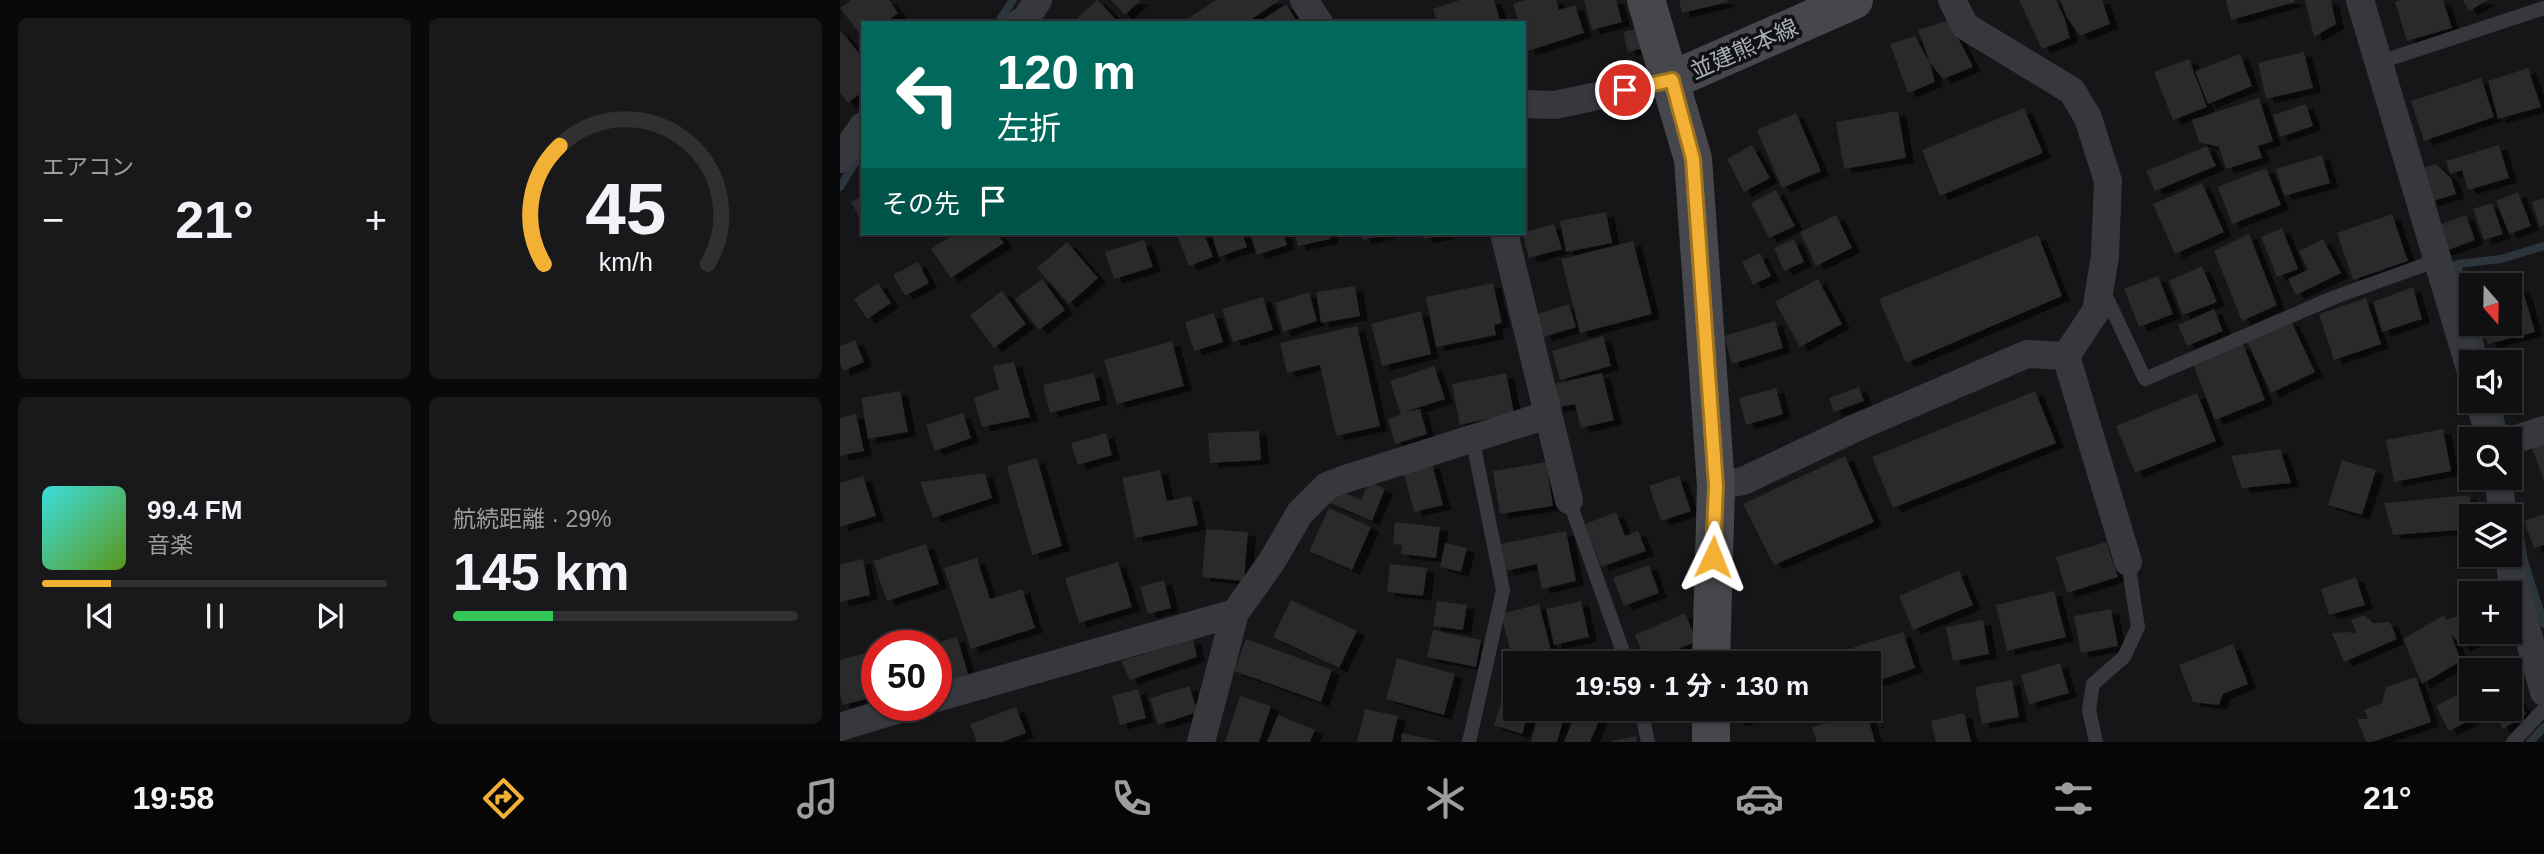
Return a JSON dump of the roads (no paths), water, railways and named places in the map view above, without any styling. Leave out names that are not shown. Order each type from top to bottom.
[{"type":"main road","points":[[1646,0],[1672,80]]},
{"type":"main road","name":"並建熊本線","points":[[1711,651],[1716,486],[1693,159],[1672,80],[1831,5]]},
{"type":"main road","points":[[1711,721],[1711,742]]},
{"type":"street","points":[[1023,21],[1038,0]]},
{"type":"street","points":[[1304,0],[1318,21]]},
{"type":"street","points":[[1952,0],[1965,26],[2071,91],[2088,118],[2108,181],[2105,256],[2096,311],[2066,356]]},
{"type":"street","points":[[2360,0],[2465,350]]},
{"type":"street","points":[[1526,104],[1555,105],[1672,80]]},
{"type":"street","points":[[840,159],[861,129]]},
{"type":"street","points":[[1504,235],[1569,500]]},
{"type":"street","points":[[1716,486],[1743,481],[1853,429],[2027,354],[2066,356]]},
{"type":"street","points":[[2066,356],[2129,562]]},
{"type":"street","points":[[1201,742],[1235,613],[1272,561],[1300,513],[1327,486],[1547,415]]},
{"type":"street","points":[[2522,437],[2544,430]]},
{"type":"street","points":[[2511,567],[2544,692]]},
{"type":"street","points":[[952,693],[1235,613]]},
{"type":"street","points":[[840,727],[861,721]]},
{"type":"lane","points":[[2380,62],[2544,8]]},
{"type":"lane","points":[[2100,284],[2145,379],[2334,297],[2438,260]]},
{"type":"lane","points":[[1469,742],[1503,590],[1472,437]]},
{"type":"lane","points":[[1569,500],[1623,651]]},
{"type":"lane","points":[[2096,742],[2089,710],[2093,684],[2123,657],[2138,627],[2129,562]]},
{"type":"lane","points":[[2513,742],[2544,709]]},
{"type":"lane","points":[[1644,721],[1648,742]]},
{"type":"waterway","points":[[1001,18],[1013,0]]},
{"type":"waterway","points":[[840,187],[861,153]]},
{"type":"waterway","points":[[2460,273],[2457,264],[2501,259],[2544,246]]},
{"type":"waterway","points":[[2477,336],[2482,350]]},
{"type":"waterway","points":[[2499,413],[2502,427]]},
{"type":"waterway","points":[[2522,549],[2544,624]]},
{"type":"waterway","points":[[2530,742],[2544,727]]}]
